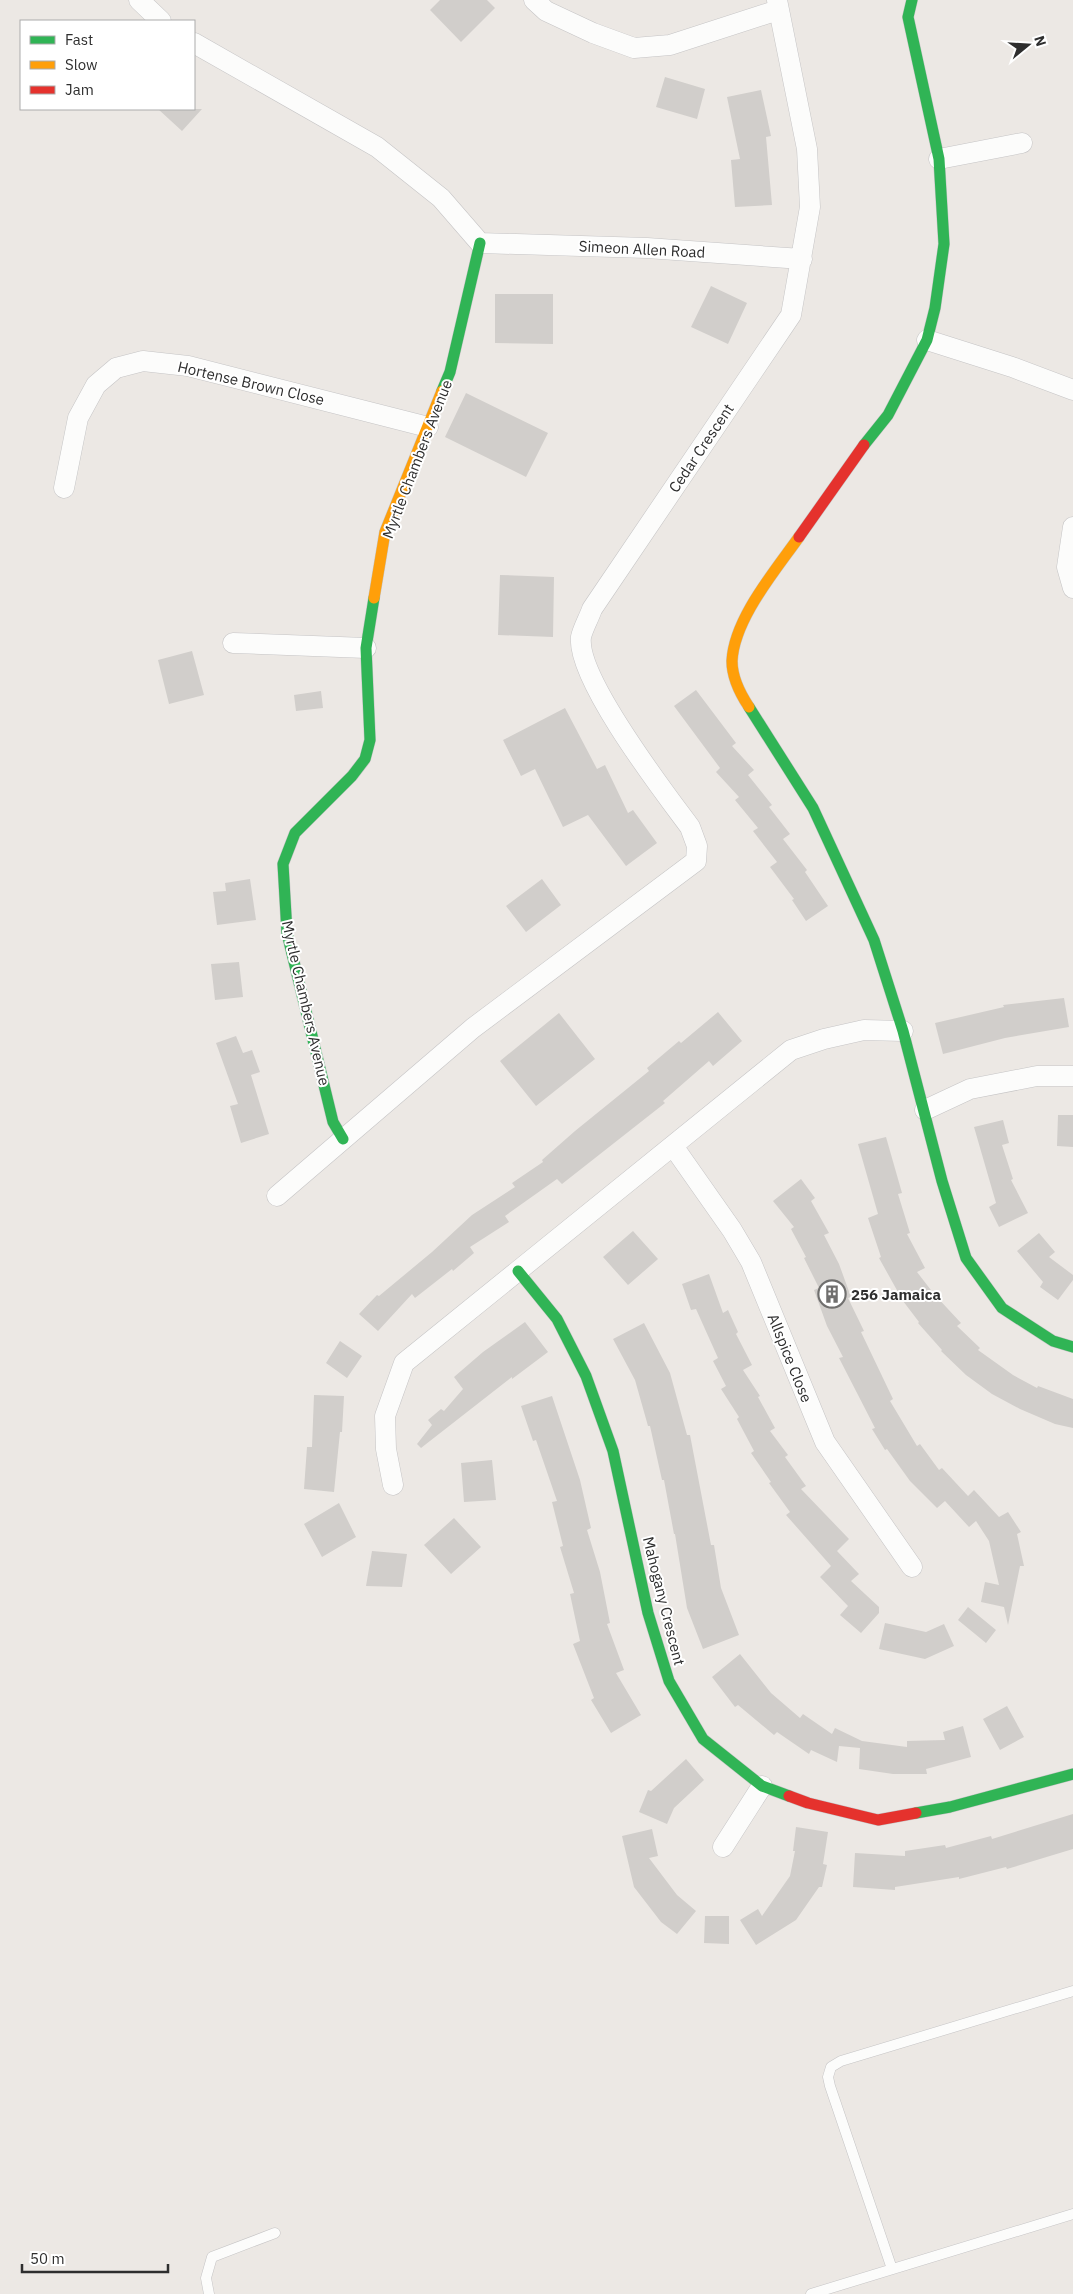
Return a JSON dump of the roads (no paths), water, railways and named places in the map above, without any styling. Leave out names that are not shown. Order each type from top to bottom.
[{"type":"street","points":[[139,0],[160,20]]},
{"type":"street","points":[[534,0],[546,11],[592,33],[634,48],[670,45],[777,5]]},
{"type":"street","points":[[912,0],[908,18],[939,159],[944,244],[935,308],[928,340],[888,415],[853,459],[769,580],[740,627],[732,662],[740,693],[813,808],[874,940],[903,1031],[942,1181],[966,1258],[1002,1308],[1053,1341],[1073,1347]]},
{"type":"street","name":"Cedar Crescent","points":[[343,1140],[473,1028],[696,861],[697,846],[690,827],[612,717],[586,662],[581,638],[592,609],[791,315],[810,207],[806,149],[777,5]]},
{"type":"street","points":[[195,45],[376,147],[441,198],[480,243]]},
{"type":"street","points":[[939,159],[1022,143]]},
{"type":"street","name":"Simeon Allen Road","points":[[480,243],[647,248],[802,259]]},
{"type":"street","name":"Myrtle Chambers Avenue","points":[[343,1140],[333,1122],[287,933],[283,864],[295,834],[352,776],[365,759],[370,740],[366,648],[385,532],[450,372],[480,243]]},
{"type":"street","points":[[928,340],[1012,367],[1073,390]]},
{"type":"street","name":"Hortense Brown Close","points":[[64,488],[78,418],[96,384],[116,368],[143,361],[188,366],[428,427]]},
{"type":"street","points":[[1073,527],[1067,567],[1073,588]]},
{"type":"street","points":[[233,643],[366,648]]},
{"type":"street","points":[[393,1485],[386,1449],[385,1416],[404,1363],[792,1050],[824,1039],[864,1030],[903,1031]]},
{"type":"street","points":[[925,1110],[970,1089],[1037,1076],[1073,1076]]},
{"type":"street","points":[[277,1196],[343,1140]]},
{"type":"street","name":"Allspice Close","points":[[673,1146],[732,1230],[751,1262],[825,1442],[912,1567]]},
{"type":"street","name":"Mahogany Crescent","points":[[518,1271],[557,1319],[586,1376],[614,1451],[648,1613],[669,1681],[703,1739],[762,1786],[808,1803],[878,1820],[950,1807],[1073,1774]]},
{"type":"street","points":[[723,1847],[762,1786]]},
{"type":"lane","points":[[892,2269],[830,2086],[828,2077],[831,2068],[841,2062],[1073,1990]]},
{"type":"lane","points":[[811,2294],[1073,2215]]},
{"type":"lane","points":[[210,2294],[206,2278],[212,2257],[275,2233]]},
{"type":"place","name":"256 Jamaica","points":[[832,1294]]}]
